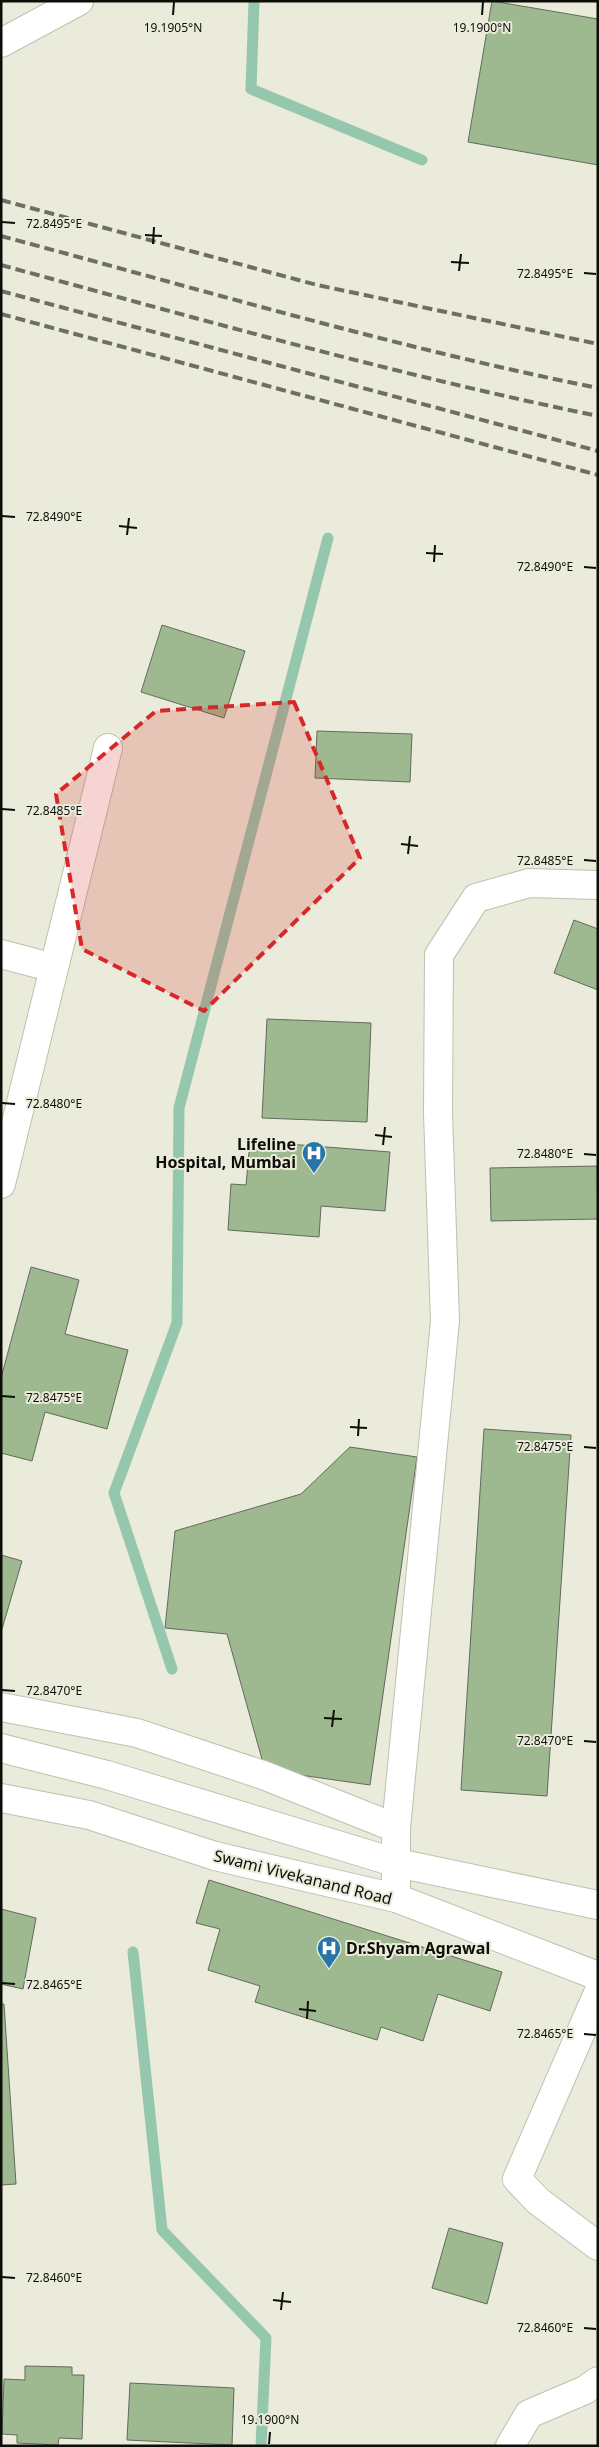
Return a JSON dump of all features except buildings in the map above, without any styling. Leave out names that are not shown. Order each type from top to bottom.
[{"type":"main road","points":[[1,43],[79,1]]},
{"type":"main road","points":[[1,1184],[108,748]]},
{"type":"main road","points":[[396,1898],[396,1828],[445,1321],[438,1113],[438,955],[476,898],[529,883],[598,885]]},
{"type":"main road","points":[[1,954],[54,968]]},
{"type":"main road","points":[[7,1708],[137,1732],[263,1775],[396,1828]]},
{"type":"main road","points":[[1,1748],[107,1774],[397,1863],[598,1905]]},
{"type":"main road","name":"Swami Vivekanand Road","points":[[1,1798],[89,1815],[215,1856],[396,1898],[598,1976]]},
{"type":"main road","points":[[598,1993],[517,2179],[538,2201],[598,2246]]},
{"type":"main road","points":[[510,2446],[529,2414],[585,2390],[598,2381]]},
{"type":"highlighted area","points":[[294,702],[360,858],[204,1011],[82,949],[56,794],[156,711]]},
{"type":"waterway","points":[[254,1],[251,89],[422,160]]},
{"type":"waterway","points":[[172,1669],[114,1493],[177,1323],[179,1108],[328,538]]},
{"type":"waterway","points":[[133,1952],[162,2230],[266,2338],[261,2446]]},
{"type":"railway","points":[[1,200],[317,285],[598,344]]},
{"type":"railway","points":[[1,236],[373,336],[448,355],[598,388]]},
{"type":"railway","points":[[1,265],[224,326],[448,383],[598,416]]},
{"type":"railway","points":[[1,291],[598,451]]},
{"type":"railway","points":[[1,314],[598,475]]},
{"type":"place","name":"Lifeline Hospital, Mumbai","points":[[314,1174]]},
{"type":"place","name":"Dr.Shyam Agrawal","points":[[329,1969]]}]
